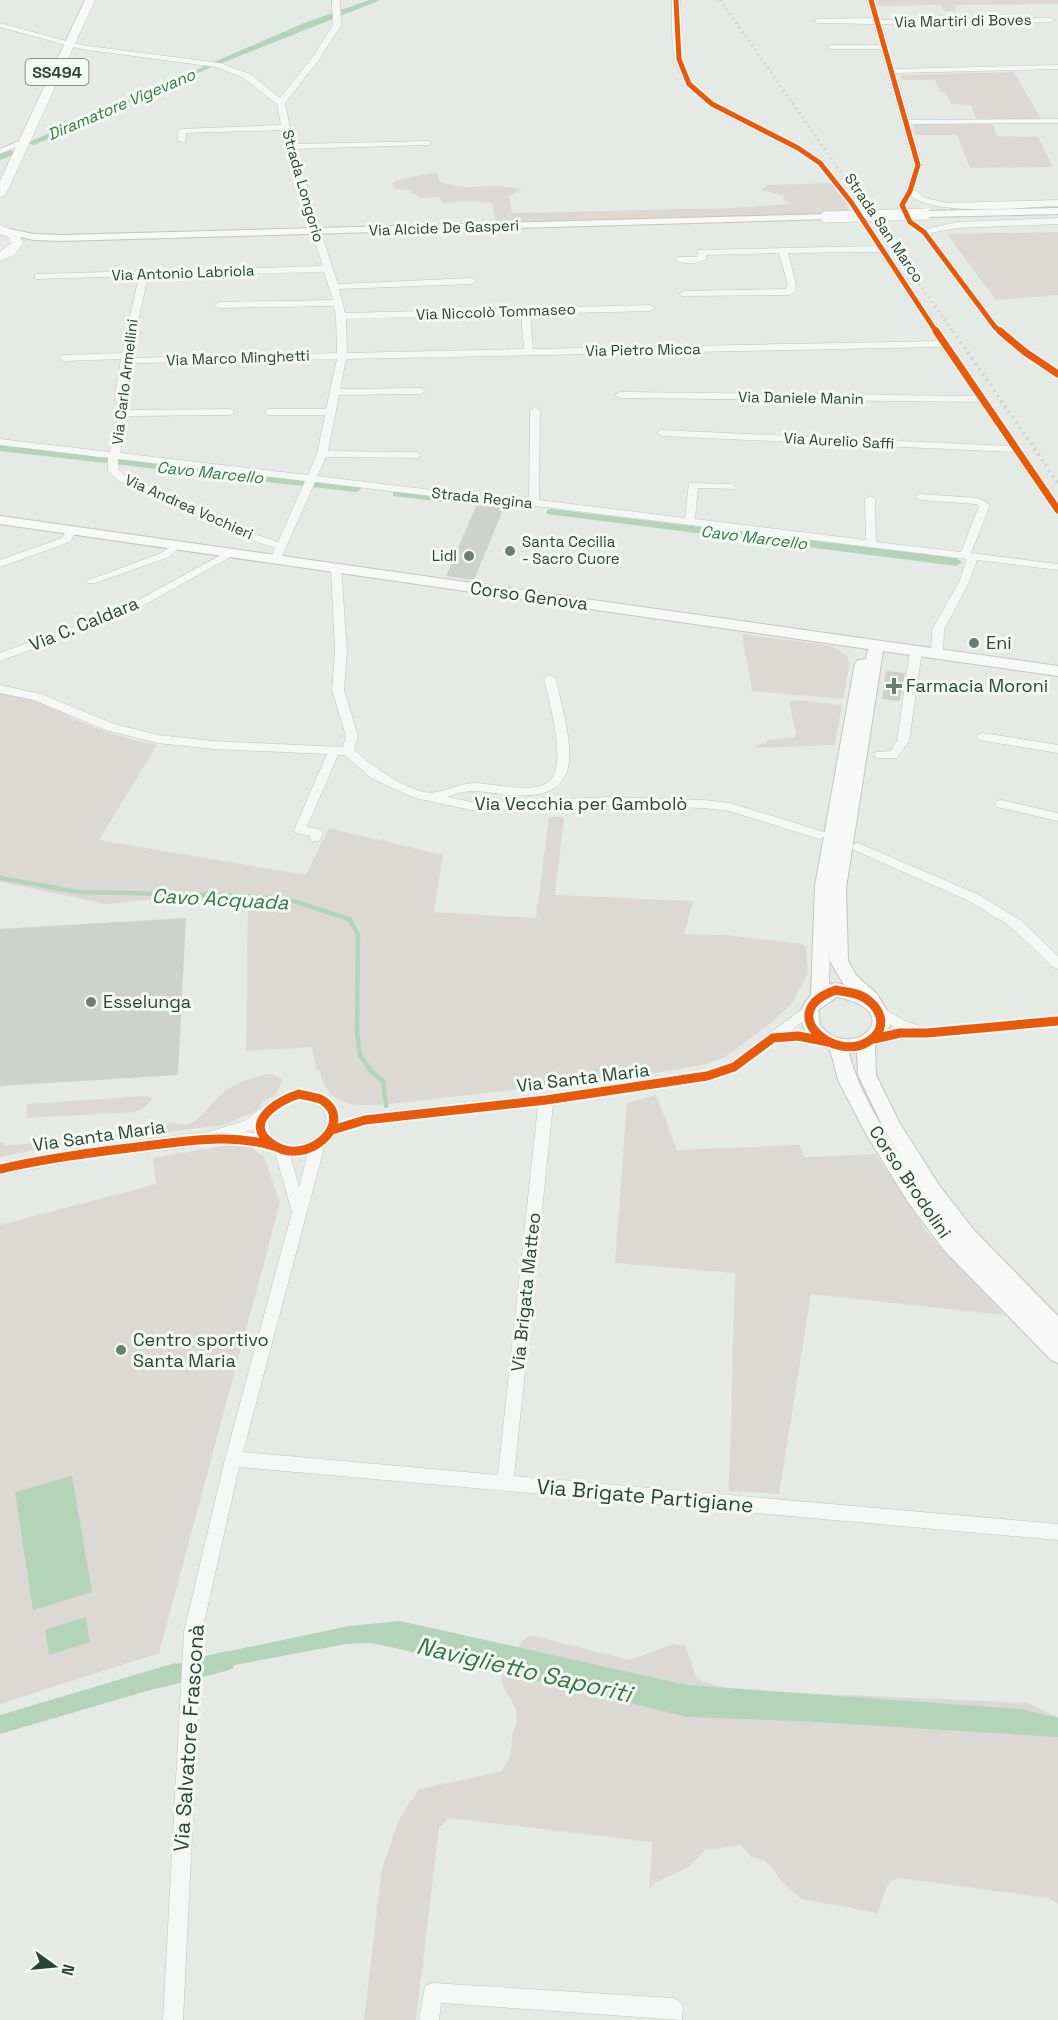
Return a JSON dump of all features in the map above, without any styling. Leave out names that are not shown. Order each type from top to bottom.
[{"type":"main road","name":"SS494","points":[[0,194],[90,0]]},
{"type":"main road","name":"Via Alcide De Gasperi","points":[[4,229],[34,237],[62,238],[1058,211]]},
{"type":"main road","points":[[4,229],[16,239],[14,248],[5,254]]},
{"type":"main road","name":"Via Alcide De Gasperi","points":[[5,254],[62,238]]},
{"type":"main road","name":"Corso Genova","points":[[0,520],[230,553],[279,553],[336,568],[1058,671]]},
{"type":"main road","points":[[830,639],[854,654],[868,668]]},
{"type":"main road","points":[[820,995],[823,886],[872,645]]},
{"type":"main road","points":[[868,668],[886,658],[911,650]]},
{"type":"main road","points":[[868,668],[838,888],[837,927],[840,968],[876,1005]]},
{"type":"main road","points":[[808,1010],[820,995],[836,990],[855,992],[876,1005]]},
{"type":"main road","name":"Corso Brodolini","points":[[876,1005],[882,1026],[870,1041],[867,1075],[892,1126],[932,1191],[967,1236],[1058,1329]]},
{"type":"main road","name":"Corso Brodolini","points":[[808,1010],[811,1027],[833,1044],[847,1080],[873,1129],[915,1196],[950,1243],[1058,1354]]},
{"type":"main road","points":[[833,1044],[852,1047],[870,1041]]},
{"type":"street","points":[[0,25],[70,42],[81,47],[225,68],[247,76],[281,103],[337,24],[336,0]]},
{"type":"street","name":"Strada San Marco","points":[[676,0],[679,59],[682,76],[689,86],[700,97],[798,148],[820,163],[851,202],[944,344],[1058,510]]},
{"type":"street","points":[[872,0],[918,165],[910,191],[902,205],[910,222],[924,232],[995,327],[1025,352],[1058,374]]},
{"type":"street","name":"Via Martiri di Boves","points":[[818,21],[1051,20]]},
{"type":"street","points":[[831,48],[885,47]]},
{"type":"street","points":[[893,71],[1058,67]]},
{"type":"street","name":"Strada Longorio","points":[[279,553],[322,454],[342,355],[341,316],[338,303],[315,231],[303,181],[289,147],[281,103]]},
{"type":"street","points":[[907,122],[1058,121]]},
{"type":"street","points":[[182,141],[182,131],[285,127]]},
{"type":"street","points":[[289,147],[428,143]]},
{"type":"street","points":[[0,152],[22,146]]},
{"type":"street","points":[[910,191],[922,200],[948,206],[1058,203]]},
{"type":"street","points":[[924,232],[957,225],[1058,221]]},
{"type":"street","name":"Strada San Marco","points":[[679,260],[702,259],[701,252],[881,249]]},
{"type":"street","points":[[684,294],[790,292],[792,285],[783,251]]},
{"type":"street","name":"Via Antonio Labriola","points":[[38,276],[327,268]]},
{"type":"street","name":"Via Carlo Armellini","points":[[115,455],[124,413],[120,396],[130,358],[144,274]]},
{"type":"street","points":[[334,287],[472,281]]},
{"type":"street","points":[[219,305],[338,303]]},
{"type":"street","name":"Via Niccolò Tommaseo","points":[[341,316],[650,308]]},
{"type":"street","points":[[525,311],[529,352]]},
{"type":"street","name":"Via Pietro Micca","points":[[342,355],[944,344]]},
{"type":"street","name":"Via Marco Minghetti","points":[[64,358],[342,355]]},
{"type":"street","points":[[335,392],[421,390]]},
{"type":"street","name":"Via Daniele Manin","points":[[620,395],[983,399]]},
{"type":"street","points":[[534,504],[535,410]]},
{"type":"street","points":[[124,413],[230,412]]},
{"type":"street","points":[[269,412],[331,412]]},
{"type":"street","name":"Via Aurelio Saffi","points":[[662,433],[1015,449]]},
{"type":"street","name":"Strada Regina","points":[[0,441],[1058,567]]},
{"type":"street","points":[[322,454],[417,455]]},
{"type":"street","name":"Via Andrea Vochieri","points":[[115,455],[112,468],[123,479],[170,498],[279,553]]},
{"type":"street","points":[[690,522],[693,485],[731,487]]},
{"type":"street","points":[[920,497],[978,501],[985,505],[969,556],[964,582],[938,630],[937,654]]},
{"type":"street","points":[[870,499],[871,544]]},
{"type":"street","points":[[0,564],[66,540],[72,530]]},
{"type":"street","points":[[91,581],[165,555],[177,545]]},
{"type":"street","name":"Via C. Caldara","points":[[0,657],[124,612],[230,553]]},
{"type":"street","points":[[315,838],[317,833],[300,830],[341,751],[352,736],[338,690],[341,651],[336,568]]},
{"type":"street","points":[[880,755],[893,754],[903,741],[911,650]]},
{"type":"street","points":[[435,799],[465,787],[528,792],[543,790],[555,785],[562,771],[562,751],[550,679]]},
{"type":"street","points":[[0,689],[37,697],[110,727],[158,739],[213,745],[341,751]]},
{"type":"street","points":[[983,737],[1058,749]]},
{"type":"street","name":"Via Vecchia per Gambolò","points":[[341,751],[375,775],[419,795],[476,807],[610,801],[704,804],[730,807],[820,835]]},
{"type":"street","points":[[1001,804],[1058,817]]},
{"type":"street","points":[[858,847],[972,897],[1015,923],[1058,964]]},
{"type":"street","points":[[876,1005],[900,1024],[927,1033]]},
{"type":"street","name":"Via Santa Maria","points":[[213,1137],[256,1139],[277,1147],[305,1150],[326,1139],[332,1130],[364,1120],[546,1100],[707,1076],[734,1067],[808,1010]]},
{"type":"street","points":[[870,1041],[900,1033],[927,1033],[1058,1021]]},
{"type":"street","points":[[773,1038],[798,1036],[833,1044]]},
{"type":"street","name":"Via Santa Maria","points":[[0,1169],[83,1153],[213,1137],[254,1124],[273,1104],[285,1097],[299,1094],[312,1095],[322,1100],[333,1114],[364,1120]]},
{"type":"street","name":"Via Brigata Matteo","points":[[505,1484],[546,1100]]},
{"type":"street","points":[[265,1114],[262,1131],[277,1147],[298,1212]]},
{"type":"street","points":[[332,1130],[333,1114]]},
{"type":"street","points":[[298,1212],[316,1146]]},
{"type":"street","name":"Via Salvatore Frasconà","points":[[173,2020],[193,1632],[233,1459],[298,1212]]},
{"type":"street","name":"Via Brigate Partigiane","points":[[233,1459],[1058,1532]]},
{"type":"street","points":[[429,2020],[432,1993],[673,2008],[672,2020]]},
{"type":"shaded area","points":[[875,0],[1058,0],[1058,4],[955,5],[956,11],[944,11],[941,5],[876,6]]},
{"type":"shaded area","points":[[1014,72],[1041,119],[976,120],[971,105],[951,104],[946,93],[941,92],[935,80],[901,80],[900,75]]},
{"type":"shaded area","points":[[918,124],[992,124],[997,136],[1038,137],[1053,167],[970,168],[957,135],[915,135],[913,126]]},
{"type":"shaded area","points":[[437,172],[439,181],[450,185],[501,186],[522,190],[509,197],[512,213],[731,208],[790,204],[783,199],[785,196],[761,190],[768,185],[833,183],[848,206],[849,213],[496,223],[492,203],[463,201],[443,204],[439,197],[422,198],[411,193],[412,190],[396,189],[392,184],[397,180]]},
{"type":"shaded area","points":[[1058,232],[1058,295],[996,300],[947,234]]},
{"type":"shaded area","points":[[742,634],[832,646],[846,655],[850,663],[843,699],[752,691]]},
{"type":"shaded area","points":[[0,693],[23,696],[103,731],[157,745],[99,840],[306,875],[329,828],[443,855],[434,912],[536,918],[549,817],[564,817],[555,895],[693,901],[684,934],[725,935],[803,944],[806,946],[808,974],[791,1004],[772,1022],[725,1057],[708,1064],[650,1074],[387,1104],[350,1104],[331,1094],[324,1084],[320,1070],[316,1069],[312,1047],[246,1051],[248,904],[167,898],[106,904],[0,882]]},
{"type":"shaded area","points":[[795,700],[842,705],[835,745],[757,748],[756,744],[767,743],[767,740],[794,737],[796,734],[789,702]]},
{"type":"shaded area","points":[[267,1074],[277,1076],[283,1081],[275,1095],[264,1101],[256,1111],[224,1125],[72,1143],[73,1135],[135,1132],[170,1122],[187,1124],[193,1122],[229,1089],[249,1079]]},
{"type":"shaded area","points":[[656,1095],[677,1150],[800,1145],[805,1157],[876,1154],[929,1235],[1004,1315],[811,1294],[779,1494],[729,1491],[735,1273],[615,1263],[627,1103]]},
{"type":"shaded area","points":[[145,1096],[153,1098],[144,1108],[135,1112],[26,1118],[27,1104]]},
{"type":"shaded area","points":[[3,1142],[4,1146],[58,1142],[57,1145],[0,1157],[0,1143]]},
{"type":"shaded area","name":"Centro sportivo Santa Maria","points":[[245,1142],[264,1157],[280,1203],[159,1653],[0,1704],[0,1225],[156,1184],[153,1158]]},
{"type":"shaded area","points":[[530,1635],[630,1660],[673,1644],[685,1645],[697,1679],[731,1690],[1028,1703],[1058,1717],[1058,1904],[1048,1898],[901,1878],[887,1886],[878,1913],[801,1899],[763,1860],[751,1857],[741,1845],[705,1850],[687,1868],[657,1882],[649,1889],[652,1842],[448,1818],[439,1828],[416,2020],[364,2020],[382,1868],[399,1820],[419,1789],[500,1772],[507,1763],[517,1716],[503,1686],[503,1672],[505,1664],[514,1651]]},
{"type":"water","points":[[72,1476],[92,1592],[33,1610],[15,1492]]},
{"type":"water","points":[[86,1617],[90,1642],[49,1655],[45,1630]]},
{"type":"water","points":[[400,1621],[687,1685],[1021,1709],[1058,1718],[1058,1737],[801,1721],[687,1717],[372,1643],[346,1644],[229,1666],[206,1675],[206,1656],[349,1626]]},
{"type":"water","points":[[175,1663],[174,1683],[0,1734],[0,1715]]},
{"type":"building","name":"Lidl","points":[[490,503],[505,505],[474,580],[446,576],[477,504],[486,506]]},
{"type":"building","name":"Farmacia Moroni","points":[[886,671],[905,673],[900,701],[882,699]]},
{"type":"building","name":"Esselunga","points":[[186,918],[178,1075],[0,1086],[0,929]]},
{"type":"waterway","name":"Diramatore Vigevano","points":[[215,64],[307,25],[377,0]]},
{"type":"waterway","name":"Diramatore Vigevano","points":[[31,143],[210,66]]},
{"type":"waterway","name":"Diramatore Vigevano","points":[[0,157],[10,153]]},
{"type":"waterway","name":"Cavo Marcello","points":[[0,448],[105,460]]},
{"type":"waterway","name":"Cavo Marcello","points":[[118,462],[302,483]]},
{"type":"waterway","name":"Cavo Marcello","points":[[317,485],[356,489]]},
{"type":"waterway","points":[[397,494],[479,503]]},
{"type":"waterway","name":"Cavo Marcello","points":[[551,512],[956,562]]},
{"type":"waterway","name":"Cavo Acquada","points":[[0,878],[78,892],[222,895],[287,899],[349,919],[358,934],[357,1032],[360,1055],[371,1071],[383,1081],[386,1106]]},
{"type":"waterway","name":"Naviglietto Saporiti","points":[[156,1679],[226,1661]]},
{"type":"railway","points":[[720,0],[954,333]]},
{"type":"railway","points":[[953,331],[1058,483]]},
{"type":"cycle path","points":[[676,0],[679,59],[682,72],[689,84],[712,104],[798,148],[820,163],[851,202],[944,344],[1058,510]]},
{"type":"cycle path","points":[[871,0],[918,165],[910,191],[902,205],[910,222],[924,232],[995,327],[1025,352],[1058,374]]},
{"type":"cycle path","points":[[836,990],[858,995],[873,1003],[880,1014],[881,1025],[877,1035],[867,1043],[853,1046],[836,1044],[823,1039],[813,1029],[809,1022],[810,1009],[823,995],[836,990]]},
{"type":"cycle path","points":[[874,1039],[900,1033],[927,1033],[1058,1021]]},
{"type":"cycle path","points":[[332,1130],[365,1120],[546,1100],[707,1076],[734,1067],[773,1038],[798,1036],[828,1042]]},
{"type":"cycle path","points":[[299,1094],[321,1100],[332,1110],[333,1122],[328,1134],[317,1145],[303,1152],[287,1152],[271,1144],[264,1135],[261,1127],[262,1119],[273,1106],[299,1094]]},
{"type":"cycle path","points":[[0,1169],[73,1155],[210,1138],[257,1141],[273,1146]]},
{"type":"place","name":"Santa Cecilia - Sacro Cuore","points":[[510,551]]},
{"type":"place","name":"Lidl","points":[[469,556]]},
{"type":"place","name":"Eni","points":[[974,643]]},
{"type":"place","name":"Farmacia Moroni","points":[[894,686]]},
{"type":"place","name":"Esselunga","points":[[91,1002]]},
{"type":"place","name":"Centro sportivo Santa Maria","points":[[121,1350]]}]
